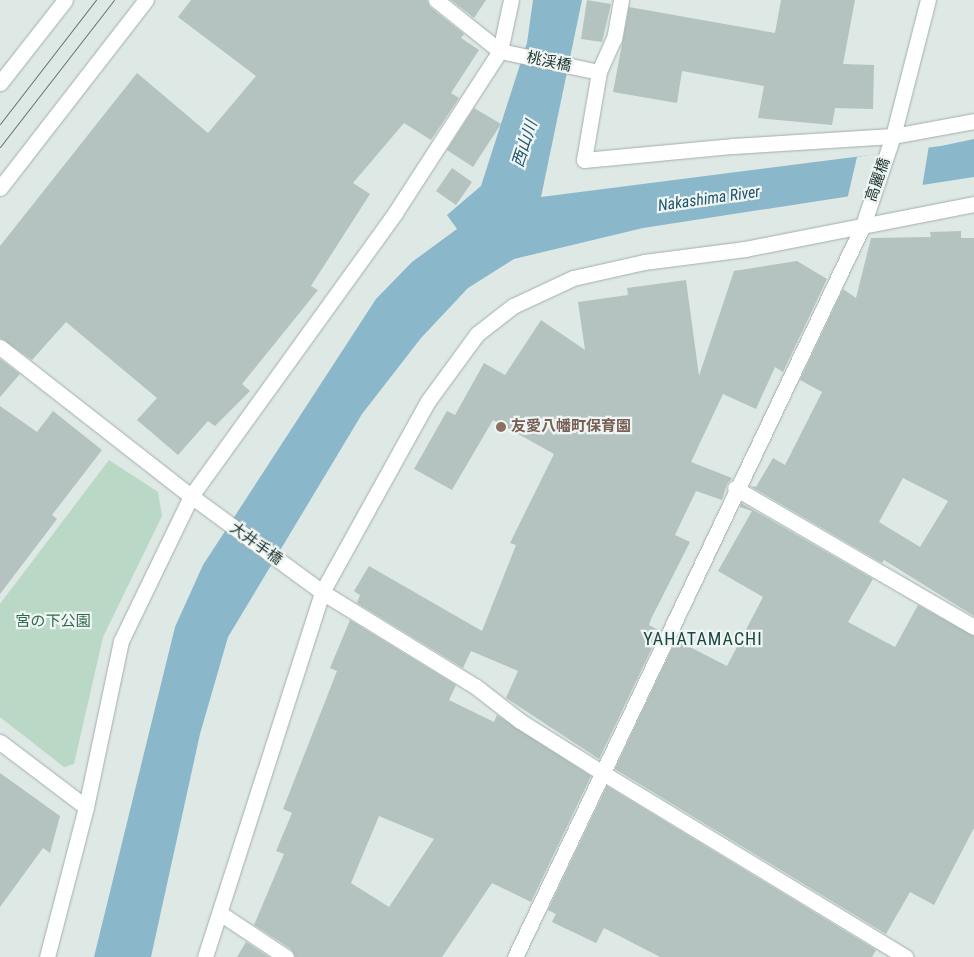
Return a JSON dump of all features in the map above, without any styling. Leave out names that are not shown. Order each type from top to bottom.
[{"type":"street","points":[[0,83],[65,0]]},
{"type":"street","points":[[0,188],[146,0]]},
{"type":"street","points":[[436,0],[500,51]]},
{"type":"street","points":[[47,957],[86,807],[122,641],[191,496],[395,213],[500,51],[511,0]]},
{"type":"street","points":[[621,0],[614,38],[599,72],[584,160],[733,146],[893,136],[974,121]]},
{"type":"street","name":"高麗橋","points":[[515,957],[603,773],[735,488],[863,224],[893,136],[928,0]]},
{"type":"street","name":"桃渓橋","points":[[500,51],[599,72]]},
{"type":"street","points":[[205,957],[221,914],[322,592],[446,373],[477,334],[513,306],[573,278],[644,262],[745,250],[863,224],[974,204]]},
{"type":"street","name":"大井手橋","points":[[0,347],[191,496],[322,592],[475,686],[520,721],[603,773],[906,957]]},
{"type":"street","points":[[735,488],[974,626]]},
{"type":"street","points":[[0,742],[86,807]]},
{"type":"street","points":[[221,914],[286,957]]},
{"type":"green space","name":"宮の下公園","points":[[109,460],[158,492],[162,516],[103,637],[74,764],[64,767],[0,717],[0,604]]},
{"type":"water","points":[[533,0],[582,0],[541,197],[941,146],[974,139],[974,177],[643,228],[514,259],[468,288],[421,338],[362,414],[228,637],[200,734],[151,957],[94,957],[175,627],[203,565],[376,299],[412,262],[457,229],[447,215],[481,186],[527,43]]},
{"type":"pier","points":[[929,145],[922,188],[847,200],[857,157]]},
{"type":"building","points":[[191,0],[427,0],[430,7],[464,34],[461,38],[479,50],[451,93],[459,98],[431,140],[404,123],[353,183],[370,194],[311,286],[318,290],[242,384],[250,391],[215,426],[208,421],[178,455],[137,420],[157,398],[66,322],[32,360],[0,338],[0,246],[137,73],[208,133],[256,76],[178,17]]},
{"type":"building","points":[[451,0],[486,0],[474,18]]},
{"type":"building","points":[[587,0],[611,4],[602,42],[581,39]]},
{"type":"building","points":[[781,0],[855,0],[843,64],[874,65],[873,109],[835,108],[832,125],[758,118],[764,86],[682,71],[677,103],[613,92],[629,7],[775,33]]},
{"type":"building","points":[[474,108],[501,124],[473,167],[447,150]]},
{"type":"building","points":[[452,168],[472,182],[456,205],[436,191]]},
{"type":"building","points":[[961,231],[961,238],[974,238],[974,616],[884,560],[882,563],[750,486],[756,487],[773,458],[785,465],[822,392],[800,380],[843,289],[856,298],[871,238],[931,237],[930,232]],"holes":[[[903,478],[948,501],[920,547],[879,522]]]},
{"type":"building","points":[[797,261],[827,279],[783,372],[775,367],[756,409],[723,394],[691,462],[732,478],[727,484],[722,500],[696,491],[675,535],[690,542],[651,619],[649,625],[660,631],[599,759],[506,698],[518,671],[471,651],[463,668],[357,603],[360,595],[354,591],[369,566],[482,631],[516,545],[510,543],[554,454],[493,420],[452,490],[414,469],[447,411],[455,415],[484,363],[505,375],[541,320],[585,350],[578,302],[628,295],[627,288],[686,280],[699,376],[734,271]]},
{"type":"building","points":[[0,359],[20,374],[0,397]]},
{"type":"building","points":[[0,406],[37,432],[53,411],[102,450],[52,515],[57,519],[0,594]]},
{"type":"building","points":[[741,503],[873,579],[848,622],[895,647],[918,605],[974,636],[974,828],[934,905],[910,892],[886,934],[615,769],[676,640],[727,666],[763,597],[718,571],[752,511],[740,507]]},
{"type":"building","points":[[350,620],[456,685],[449,700],[494,722],[497,715],[591,776],[531,902],[492,883],[442,957],[295,957],[291,949],[254,925],[284,854],[276,851],[292,813],[283,809],[337,671],[330,668]],"holes":[[[379,816],[434,839],[389,907],[351,883]]]},
{"type":"building","points":[[0,773],[60,816],[50,853],[43,848],[0,907]]},
{"type":"building","points":[[607,786],[876,950],[872,957],[660,957],[604,928],[596,943],[552,922],[556,914],[548,910]]},
{"type":"building","points":[[246,942],[269,957],[237,957]]},
{"type":"tram line","points":[[0,124],[96,0]]},
{"type":"tram line","points":[[0,147],[114,0]]},
{"type":"place","name":"友愛八幡町保育園","points":[[501,427]]},
{"type":"district","name":"YAHATAMACHI","points":[[703,639]]},
{"type":"water label","name":"西山川","points":[[525,144]]},
{"type":"water label","name":"Nakashima River","points":[[709,199]]}]
